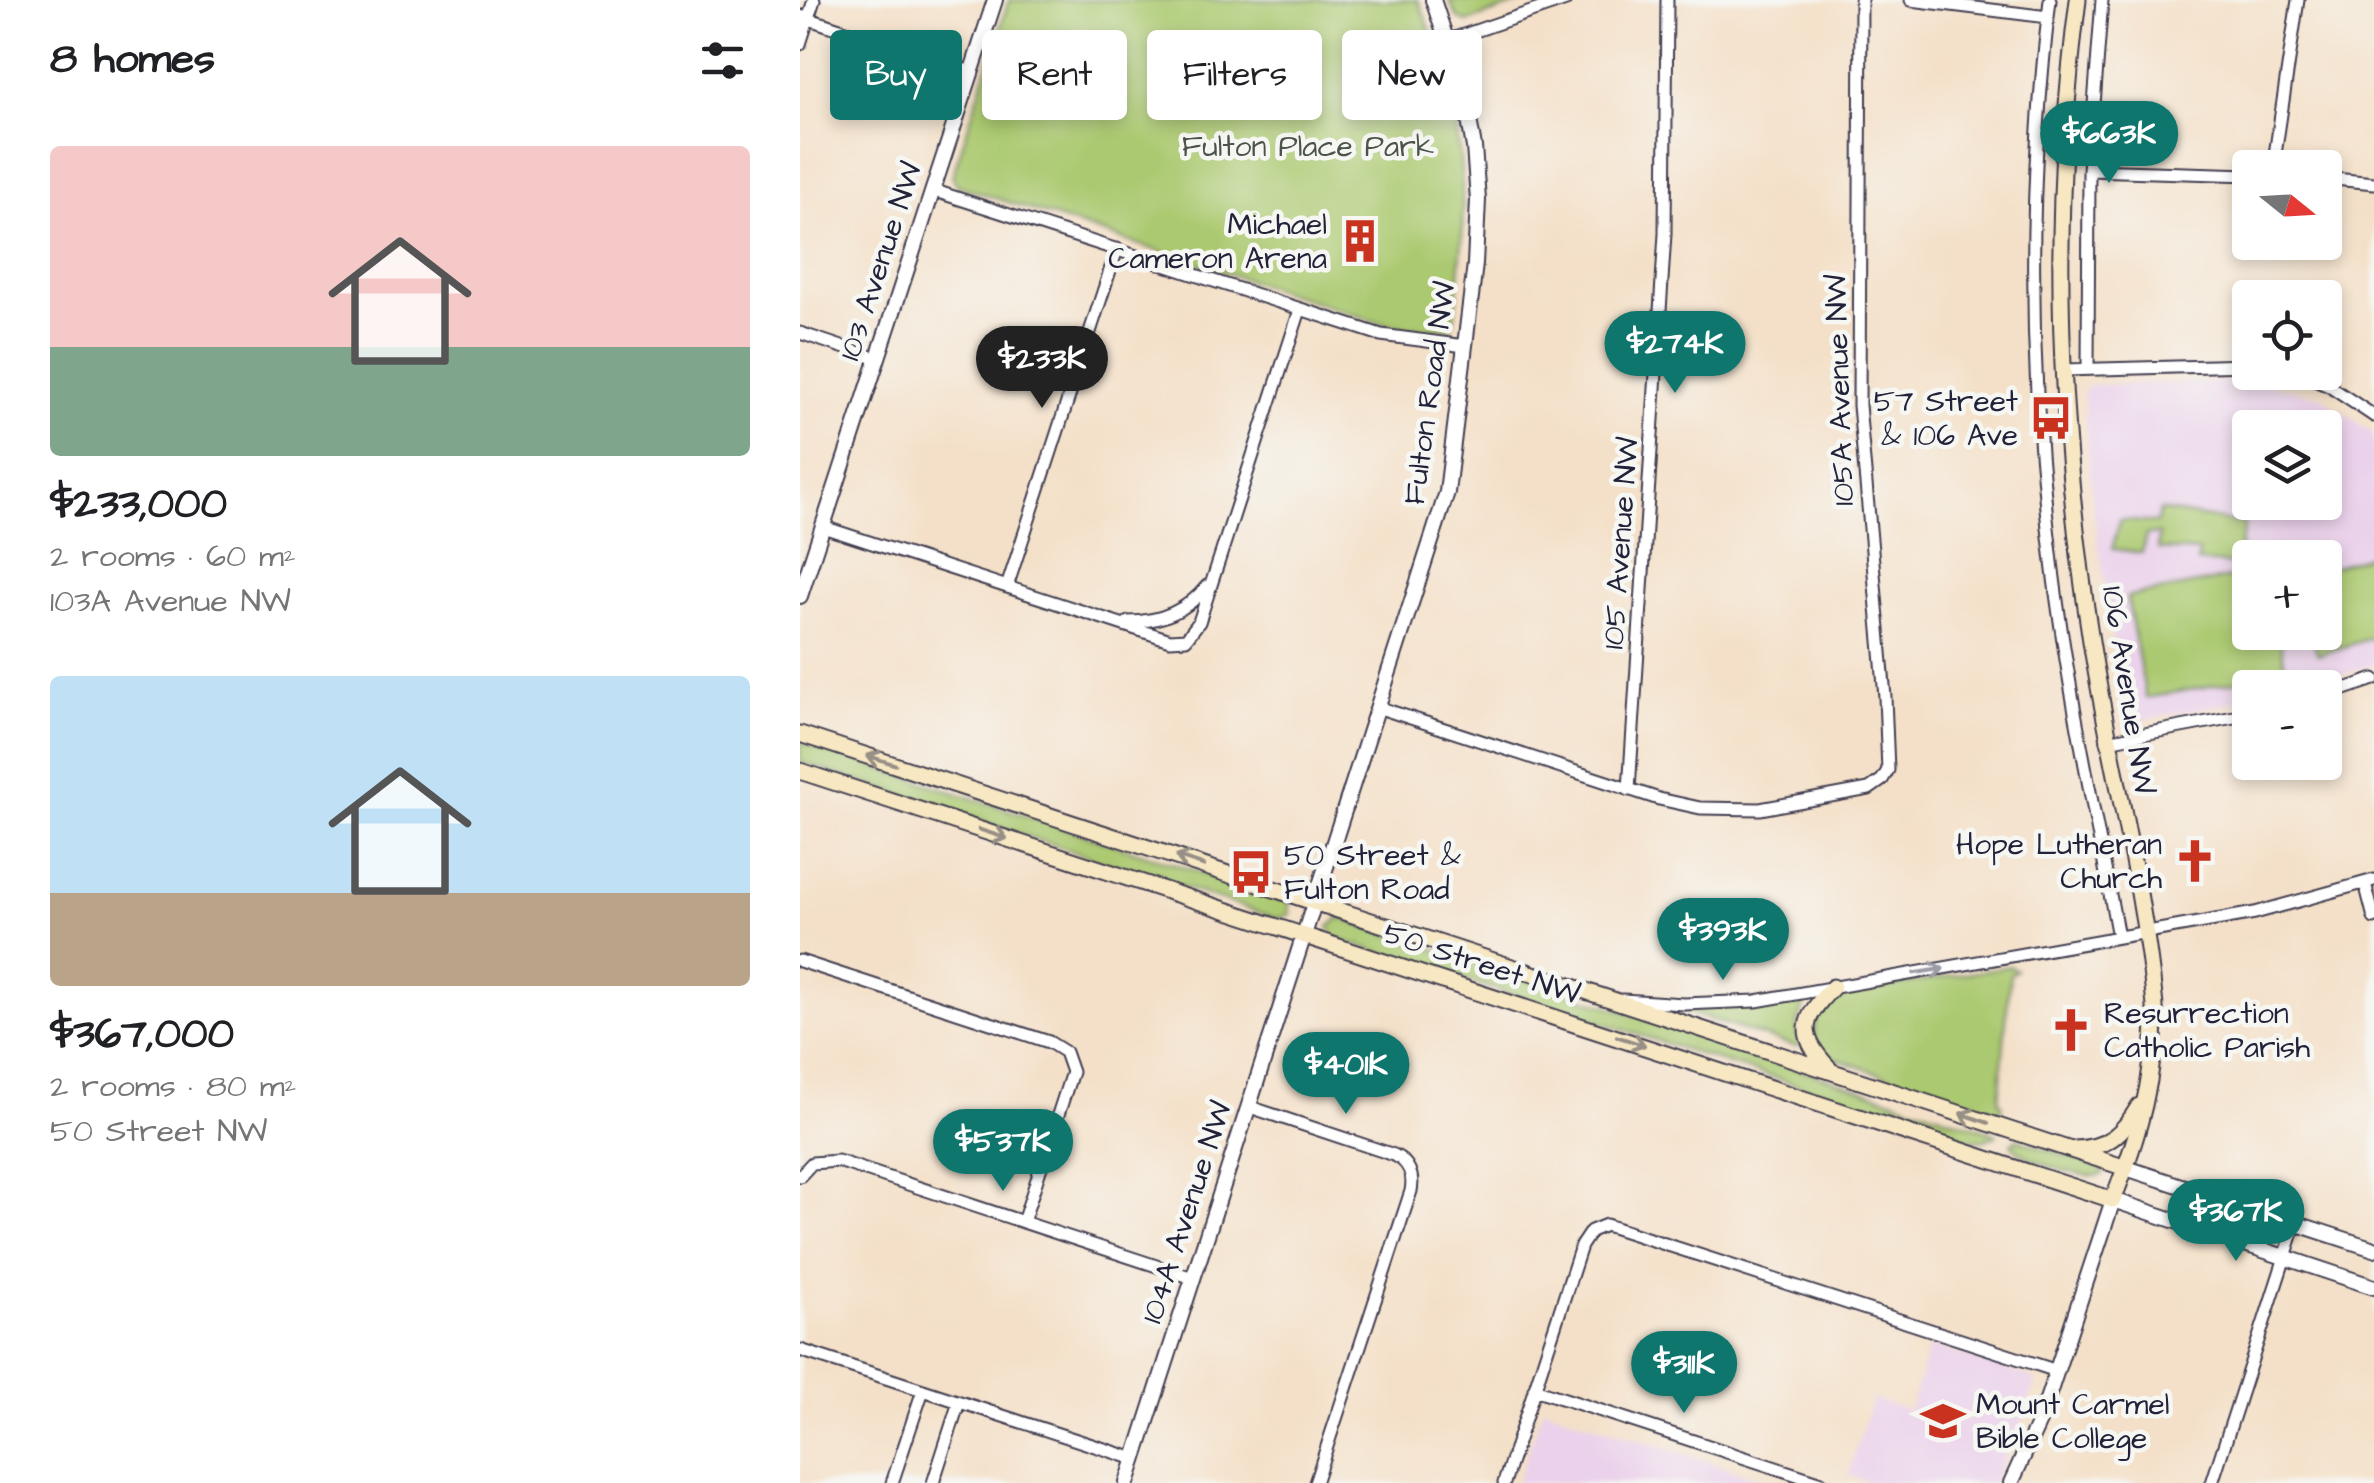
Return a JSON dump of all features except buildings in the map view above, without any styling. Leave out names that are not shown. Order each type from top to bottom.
[{"type":"main road","name":"106 Avenue NW","points":[[2078,0],[2064,172],[2063,370],[2077,536],[2155,1006],[2149,1092],[2113,1200]]},
{"type":"main road","name":"50 Street NW","points":[[800,734],[2126,1168]]},
{"type":"main road","name":"50 Street NW","points":[[800,771],[2113,1200]]},
{"type":"main road","points":[[1831,1070],[1815,1054],[1807,1027],[1812,1010],[1832,987]]},
{"type":"main road","points":[[2066,1149],[2094,1148],[2113,1140],[2149,1092]]},
{"type":"street","points":[[800,44],[804,17],[814,0]]},
{"type":"street","name":"103 Avenue NW","points":[[800,596],[995,0]]},
{"type":"street","name":"Fulton Road NW","points":[[1433,0],[1445,30]]},
{"type":"street","points":[[1478,30],[1566,0]]},
{"type":"street","name":"105 Avenue NW","points":[[1629,790],[1664,234],[1667,0]]},
{"type":"street","name":"105A Avenue NW","points":[[1629,790],[1687,806],[1746,810],[1869,789],[1886,776],[1890,760],[1859,406],[1860,0]]},
{"type":"street","points":[[1911,0],[2048,17]]},
{"type":"street","name":"106 Avenue NW","points":[[2050,0],[2034,214],[2039,424],[2063,636],[2118,937]]},
{"type":"street","points":[[2088,369],[2088,170],[2102,0]]},
{"type":"street","points":[[2276,150],[2298,0]]},
{"type":"street","points":[[804,17],[971,72]]},
{"type":"street","name":"Fulton Road NW","points":[[1316,902],[1444,508],[1476,247],[1477,175],[1470,120]]},
{"type":"street","points":[[2088,170],[2232,174]]},
{"type":"street","points":[[2342,180],[2374,183]]},
{"type":"street","points":[[932,190],[1393,338],[1466,346]]},
{"type":"street","points":[[1007,586],[1118,249]]},
{"type":"street","points":[[823,527],[1170,640],[1186,639],[1199,622],[1300,310]]},
{"type":"street","points":[[800,333],[878,359]]},
{"type":"street","points":[[2063,370],[2232,365]]},
{"type":"street","points":[[2336,390],[2374,416]]},
{"type":"street","points":[[1114,622],[1141,622],[1173,614],[1193,601],[1213,578]]},
{"type":"street","points":[[2342,690],[2374,680]]},
{"type":"street","points":[[1380,708],[1629,790]]},
{"type":"street","points":[[2108,740],[2232,717]]},
{"type":"street","points":[[1614,999],[1712,1004],[1756,1001],[2273,909],[2370,881],[2374,918]]},
{"type":"street","name":"104A Avenue NW","points":[[1127,1483],[1316,902]]},
{"type":"street","points":[[800,961],[1049,1042],[1069,1058],[1070,1078],[1023,1222]]},
{"type":"street","points":[[1250,1107],[1402,1158],[1410,1170],[1411,1191],[1315,1483]]},
{"type":"street","points":[[800,1176],[812,1163],[838,1162],[1194,1278]]},
{"type":"street","name":"50 Street NW","points":[[2126,1168],[2374,1249]]},
{"type":"street","name":"106 Avenue NW","points":[[2011,1483],[2042,1416],[2113,1200]]},
{"type":"street","name":"50 Street NW","points":[[2113,1200],[2374,1287]]},
{"type":"street","points":[[2213,1482],[2296,1224]]},
{"type":"street","points":[[1504,1483],[1581,1246],[1597,1227],[1612,1226],[2056,1371]]},
{"type":"street","points":[[800,1350],[1135,1459]]},
{"type":"street","points":[[1534,1389],[1822,1483]]},
{"type":"street","points":[[892,1483],[922,1390]]},
{"type":"street","points":[[933,1483],[959,1402]]},
{"type":"shaded area","points":[[2232,381],[2232,390],[2293,390],[2320,396],[2340,410],[2232,410],[2232,520],[2342,520],[2342,411],[2374,434],[2374,665],[2342,674],[2342,670],[2232,670],[2232,703],[2137,721],[2124,717],[2093,507],[2083,391],[2091,385]]},
{"type":"shaded area","name":"Mount Carmel Bible College","points":[[1930,1345],[2033,1378],[2036,1383],[1993,1483],[1873,1483],[1848,1475],[1872,1399],[1909,1410]]},
{"type":"shaded area","points":[[1543,1408],[1773,1483],[1517,1483]]},
{"type":"green space","name":"Fulton Place Park","points":[[1009,0],[1418,0],[1430,30],[1342,30],[1342,120],[1454,120],[1463,205],[1456,310],[1450,329],[1377,322],[958,186],[952,177],[982,84],[982,120],[1127,120],[1127,30],[999,30]]},
{"type":"green space","points":[[1449,0],[1531,0],[1467,22],[1458,19]]},
{"type":"green space","points":[[2160,510],[2245,524],[2241,540],[2232,540],[2232,564],[2197,562],[2199,552],[2158,549],[2159,534],[2146,535],[2142,553],[2112,549],[2120,520],[2157,523]]},
{"type":"green space","points":[[2374,554],[2374,637],[2342,647],[2342,564]]},
{"type":"green space","points":[[2232,577],[2232,650],[2282,650],[2286,670],[2232,670],[2232,682],[2146,698],[2127,597]]},
{"type":"green space","points":[[800,742],[1285,900],[1290,914],[1279,919],[800,762]]},
{"type":"green space","points":[[1339,918],[1996,1136],[1966,1139],[1334,938],[1329,927]]},
{"type":"green space","points":[[2010,966],[2016,970],[2010,974],[1999,1101],[2002,1115],[1834,1058],[1818,1044],[1818,1016],[1841,995]]},
{"type":"green space","points":[[1804,997],[1797,1047],[1678,1009]]},
{"type":"green space","points":[[2017,1139],[2102,1168],[2103,1174],[2083,1175],[2040,1162],[2011,1144]]},
{"type":"place","name":"Michael Cameron Arena","points":[[1360,241]]},
{"type":"place","name":"57 Street & 106 Ave","points":[[2051,418]]},
{"type":"place","name":"Hope Lutheran Church","points":[[2195,861]]},
{"type":"place","name":"50 Street & Fulton Road","points":[[1251,872]]},
{"type":"place","name":"Resurrection Catholic Parish","points":[[2071,1030]]},
{"type":"place","name":"Mount Carmel Bible College","points":[[1943,1421]]}]
